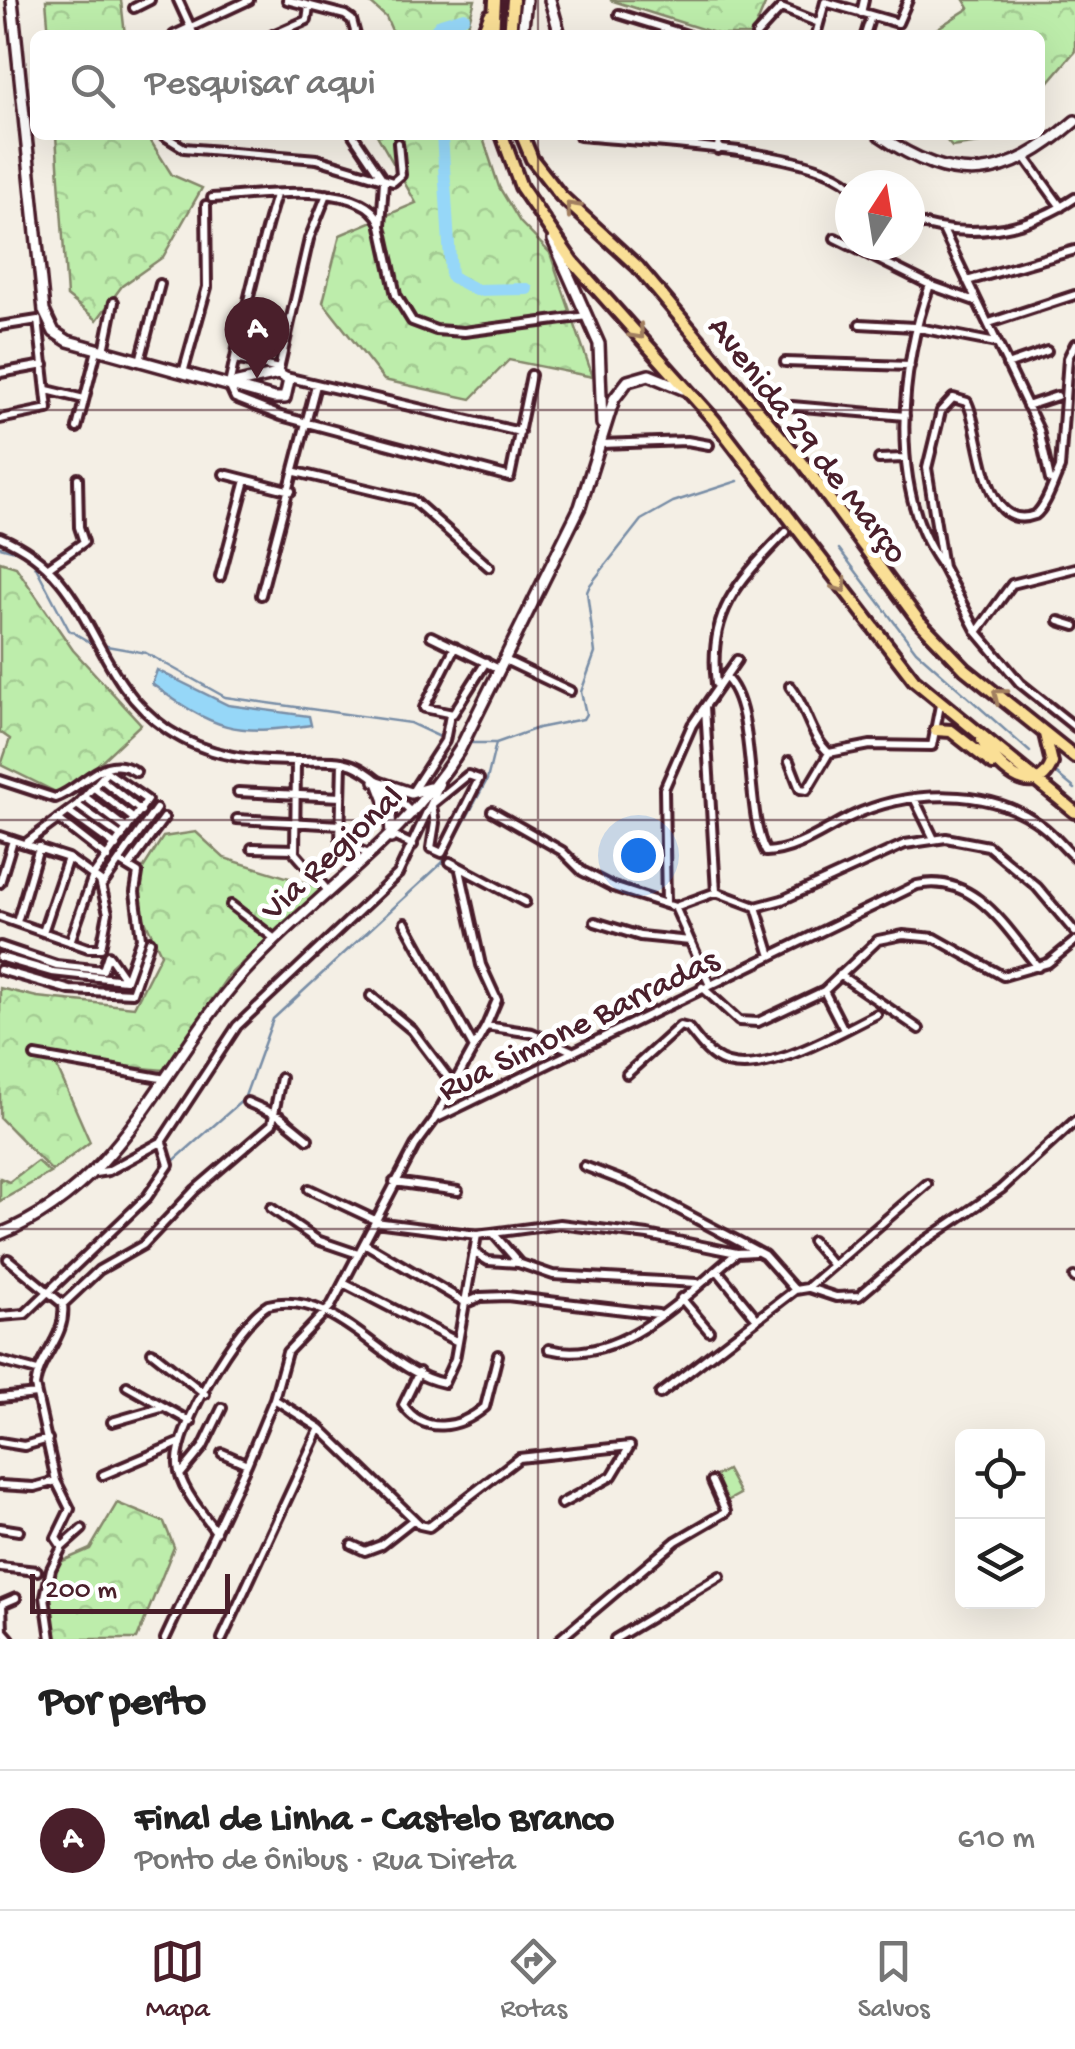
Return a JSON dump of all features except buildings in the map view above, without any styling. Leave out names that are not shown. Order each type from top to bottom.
[{"type":"main road","points":[[12,0],[42,319],[59,337],[101,351],[280,399],[290,390],[280,373],[229,385]]},
{"type":"main road","points":[[510,30],[513,0]]},
{"type":"main road","points":[[523,30],[526,0]]},
{"type":"main road","points":[[550,0],[559,30]]},
{"type":"main road","points":[[484,30],[495,2]]},
{"type":"main road","points":[[493,30],[495,2]]},
{"type":"main road","points":[[887,140],[921,161],[960,172],[990,170],[1026,160],[1075,121]]},
{"type":"main road","name":"Via Regional","points":[[504,140],[521,186],[546,224],[588,316],[602,356],[601,440]]},
{"type":"main road","name":"Avenida 29 de Março","points":[[524,140],[532,159],[561,196],[638,266],[792,450],[919,621],[965,669],[1075,757]]},
{"type":"main road","name":"Avenida 29 de Março","points":[[546,224],[572,261],[697,399],[822,558],[872,630],[940,705],[1075,812]]},
{"type":"main road","name":"Via Regional","points":[[0,1234],[52,1207],[95,1172],[133,1129],[223,997],[276,940],[392,837],[442,779],[580,507],[614,399],[638,376],[659,376],[697,399]]},
{"type":"main road","points":[[936,730],[951,732],[1011,776],[1036,780],[1049,772],[1052,754],[1046,735],[1036,724]]},
{"type":"main road","points":[[979,735],[997,766]]},
{"type":"main road","points":[[380,786],[423,792],[442,779]]},
{"type":"main road","points":[[380,786],[390,814],[392,837]]},
{"type":"street","points":[[134,8],[150,0]]},
{"type":"street","points":[[178,0],[192,30]]},
{"type":"street","points":[[194,30],[249,0]]},
{"type":"street","points":[[288,0],[345,15],[352,20],[355,30]]},
{"type":"street","points":[[861,13],[864,0]]},
{"type":"street","points":[[818,30],[825,1],[901,22],[908,0]]},
{"type":"street","points":[[284,30],[307,20],[309,6]]},
{"type":"street","points":[[761,30],[781,8],[820,23]]},
{"type":"street","points":[[619,14],[661,30]]},
{"type":"street","points":[[866,30],[870,16]]},
{"type":"street","points":[[637,30],[640,22]]},
{"type":"street","points":[[171,140],[184,148],[317,159],[384,181],[400,180],[398,143]]},
{"type":"street","points":[[356,140],[384,181],[381,226],[400,304],[422,326],[464,332],[588,316]]},
{"type":"street","points":[[619,140],[718,150],[835,174]]},
{"type":"street","points":[[718,150],[719,140]]},
{"type":"street","points":[[1026,160],[1061,208]]},
{"type":"street","points":[[212,198],[327,194],[368,206],[381,226]]},
{"type":"street","points":[[280,373],[310,238],[327,194]]},
{"type":"street","points":[[276,195],[262,252],[253,267],[229,385],[234,398],[280,416],[510,477],[530,375]]},
{"type":"street","points":[[925,225],[944,232],[1024,224],[1075,198]]},
{"type":"street","points":[[183,373],[208,284],[206,206]]},
{"type":"street","points":[[944,232],[1043,439],[1050,481]]},
{"type":"street","points":[[968,281],[1075,250]]},
{"type":"street","points":[[879,260],[930,286],[977,302]]},
{"type":"street","points":[[140,362],[160,284]]},
{"type":"street","points":[[930,286],[914,327],[904,458],[926,533],[978,632],[1020,683],[1075,727]]},
{"type":"street","points":[[988,323],[1075,296]]},
{"type":"street","points":[[76,428],[114,302]]},
{"type":"street","points":[[0,326],[42,319],[49,407],[0,420]]},
{"type":"street","points":[[860,324],[914,327],[998,344]]},
{"type":"street","points":[[943,567],[927,468],[946,402],[959,398],[970,406],[978,454],[1007,516],[1028,518],[1042,511],[1050,481],[1060,468],[1068,358],[1075,344]]},
{"type":"street","points":[[1006,366],[1048,351]]},
{"type":"street","points":[[235,358],[316,384],[520,432]]},
{"type":"street","points":[[785,362],[910,366]]},
{"type":"street","points":[[0,372],[44,365]]},
{"type":"street","points":[[261,596],[316,384]]},
{"type":"street","points":[[47,390],[84,399]]},
{"type":"street","points":[[1027,406],[1056,396]]},
{"type":"street","points":[[792,406],[905,416]]},
{"type":"street","points":[[601,440],[710,445]]},
{"type":"street","points":[[879,459],[904,458]]},
{"type":"street","points":[[296,472],[413,500],[489,567]]},
{"type":"street","points":[[224,474],[291,491]]},
{"type":"street","points":[[50,566],[85,540],[79,527],[78,478]]},
{"type":"street","points":[[220,577],[246,480]]},
{"type":"street","points":[[716,686],[713,642],[728,600],[736,583],[786,532]]},
{"type":"street","points":[[0,537],[50,566],[70,590],[102,654],[139,706],[184,739],[242,759],[342,762],[360,768],[411,816]]},
{"type":"street","points":[[978,632],[1012,584],[1075,568]]},
{"type":"street","points":[[1059,621],[1075,626]]},
{"type":"street","points":[[431,636],[486,662],[570,691]]},
{"type":"street","points":[[450,715],[436,714],[422,704],[455,648]]},
{"type":"street","points":[[666,904],[662,798],[692,726],[737,660]]},
{"type":"street","points":[[411,793],[445,741],[450,715],[486,662]]},
{"type":"street","points":[[725,676],[734,688],[745,728],[766,852],[914,798],[984,802],[1043,826],[1075,858]]},
{"type":"street","points":[[790,686],[807,711],[819,744],[830,753]]},
{"type":"street","points":[[789,761],[800,789],[807,790],[830,753],[870,745],[932,746],[940,705]]},
{"type":"street","points":[[705,707],[716,892]]},
{"type":"street","points":[[296,761],[295,851],[330,892]]},
{"type":"street","points":[[342,762],[341,846],[372,855]]},
{"type":"street","points":[[0,780],[54,798],[108,766],[122,765],[136,772]]},
{"type":"street","points":[[26,843],[78,805],[112,772],[146,801],[93,876],[70,942]]},
{"type":"street","points":[[468,775],[479,779],[442,852],[432,848],[430,806],[468,775]]},
{"type":"street","points":[[95,1172],[108,1171],[162,1142],[236,1026],[390,884],[442,779]]},
{"type":"street","points":[[102,780],[141,811]]},
{"type":"street","points":[[94,788],[134,819]]},
{"type":"street","points":[[238,792],[341,797]]},
{"type":"street","points":[[85,797],[125,833]]},
{"type":"street","points":[[914,798],[933,838]]},
{"type":"street","points":[[78,805],[125,833]]},
{"type":"street","points":[[103,884],[156,809]]},
{"type":"street","points":[[492,811],[562,850],[582,871],[613,887],[675,908],[706,985],[746,1023],[758,1022],[824,991],[872,943],[903,935],[935,938],[996,975],[1016,976],[1057,958],[1075,941]]},
{"type":"street","points":[[69,812],[116,846]]},
{"type":"street","points":[[129,866],[164,818]]},
{"type":"street","points":[[58,819],[108,858]]},
{"type":"street","points":[[237,819],[340,825]]},
{"type":"street","points":[[0,836],[68,858],[103,884],[108,913],[103,970],[56,965],[0,946]]},
{"type":"street","points":[[392,837],[413,844]]},
{"type":"street","points":[[675,908],[716,892],[756,907],[782,900],[905,844],[933,838],[988,846],[1036,887],[1075,932]]},
{"type":"street","points":[[0,883],[13,840]]},
{"type":"street","points":[[18,922],[39,847]]},
{"type":"street","points":[[252,848],[295,851]]},
{"type":"street","points":[[43,932],[68,858]]},
{"type":"street","points":[[120,862],[138,873],[135,892],[141,936],[126,980]]},
{"type":"street","points":[[450,862],[526,902]]},
{"type":"street","points":[[435,1120],[496,1000],[481,965],[460,870]]},
{"type":"street","name":"Rua Simone Barradas","points":[[164,1639],[247,1464],[274,1399],[287,1352],[326,1314],[345,1284],[394,1182],[435,1120],[706,985],[917,886],[943,882],[981,901],[1038,967]]},
{"type":"street","points":[[231,905],[276,940]]},
{"type":"street","points":[[756,907],[771,956]]},
{"type":"street","points":[[0,917],[104,951],[126,980],[136,986]]},
{"type":"street","points":[[595,922],[640,936],[690,941]]},
{"type":"street","points":[[405,923],[474,1048]]},
{"type":"street","points":[[136,986],[150,941]]},
{"type":"street","points":[[0,957],[52,972],[126,980]]},
{"type":"street","points":[[0,970],[70,990],[136,986]]},
{"type":"street","points":[[840,976],[919,1029]]},
{"type":"street","points":[[824,991],[844,1030]]},
{"type":"street","points":[[371,996],[412,1030],[452,1083]]},
{"type":"street","points":[[628,1074],[680,1026],[688,1028],[713,1056],[746,1065],[778,1060],[877,1014]]},
{"type":"street","points":[[486,1026],[532,1033],[572,1051]]},
{"type":"street","points":[[35,1056],[168,1079]]},
{"type":"street","points":[[62,1546],[56,1539],[70,1508],[56,1481],[36,1394],[38,1371],[56,1344],[63,1304],[99,1270],[143,1245],[195,1190],[272,1124],[280,1078]]},
{"type":"street","points":[[247,1102],[276,1114],[308,1139]]},
{"type":"street","points":[[660,1394],[795,1290],[808,1288],[836,1297],[858,1296],[919,1245],[1002,1189],[1075,1121]]},
{"type":"street","points":[[0,1316],[20,1316],[146,1197],[168,1166],[162,1142]]},
{"type":"street","points":[[584,1166],[631,1184],[756,1252],[771,1261],[795,1290]]},
{"type":"street","points":[[394,1182],[458,1191]]},
{"type":"street","points":[[808,1288],[927,1184]]},
{"type":"street","points":[[309,1189],[374,1221],[477,1234],[560,1224],[648,1235],[738,1253],[756,1252]]},
{"type":"street","points":[[271,1208],[317,1240],[358,1254]]},
{"type":"street","points":[[216,1532],[180,1476],[181,1442],[232,1344],[260,1309],[284,1303],[326,1314],[439,1384],[449,1380],[477,1234]]},
{"type":"street","points":[[494,1234],[518,1263]]},
{"type":"street","points":[[812,1242],[831,1264]]},
{"type":"street","points":[[364,1243],[466,1303]]},
{"type":"street","points":[[475,1253],[488,1261],[518,1263],[568,1276],[698,1283]]},
{"type":"street","points":[[548,1349],[578,1352],[613,1345],[738,1253]]},
{"type":"street","points":[[8,1259],[63,1304]]},
{"type":"street","points":[[717,1270],[758,1319]]},
{"type":"street","points":[[345,1284],[456,1341]]},
{"type":"street","points":[[466,1303],[480,1297],[507,1296],[660,1314]]},
{"type":"street","points":[[681,1298],[709,1331]]},
{"type":"street","points":[[152,1352],[204,1394]]},
{"type":"street","points":[[419,1372],[402,1405],[423,1424],[440,1427],[468,1419],[485,1407],[498,1355]]},
{"type":"street","points":[[0,1361],[38,1371]]},
{"type":"street","points":[[127,1386],[190,1422]]},
{"type":"street","points":[[0,1398],[36,1394]]},
{"type":"street","points":[[274,1399],[320,1428],[424,1526],[438,1524],[520,1458],[630,1446],[612,1476],[561,1504]]},
{"type":"street","points":[[112,1422],[162,1408]]},
{"type":"street","points":[[180,1476],[202,1447],[222,1408]]},
{"type":"street","points":[[222,1639],[320,1428]]},
{"type":"street","points":[[0,1442],[29,1445],[48,1439]]},
{"type":"street","points":[[104,1475],[181,1442]]},
{"type":"street","points":[[222,1454],[247,1464]]},
{"type":"street","points":[[0,1486],[34,1486],[56,1481]]},
{"type":"street","points":[[560,1639],[676,1542],[726,1512],[712,1481]]},
{"type":"street","points":[[352,1545],[365,1551],[376,1548],[414,1520]]},
{"type":"street","points":[[0,1528],[18,1531]]},
{"type":"street","points":[[50,1639],[45,1597],[62,1546],[82,1529]]},
{"type":"street","points":[[0,1567],[38,1571]]},
{"type":"street","points":[[615,1639],[628,1636],[720,1576]]},
{"type":"street","points":[[10,1639],[3,1631],[2,1604],[16,1598]]},
{"type":"green space","points":[[46,0],[121,0],[124,30],[49,30]]},
{"type":"green space","points":[[367,0],[475,0],[466,30],[392,30],[386,17]]},
{"type":"green space","points":[[610,0],[767,0],[754,30],[705,30]]},
{"type":"green space","points":[[964,0],[1075,0],[1075,51],[1045,86],[1045,30],[935,30],[969,8]]},
{"type":"green space","points":[[56,140],[150,140],[172,175],[202,188],[163,257],[122,286],[97,320],[67,296]]},
{"type":"green space","points":[[380,140],[484,140],[499,187],[520,222],[550,253],[593,377],[509,360],[471,399],[384,380],[323,302],[340,235],[416,203]]},
{"type":"green space","points":[[946,140],[999,140],[952,147]]},
{"type":"green space","points":[[0,562],[16,567],[73,650],[141,724],[64,796],[1,765],[10,739],[0,732]]},
{"type":"green space","points":[[196,832],[224,858],[322,888],[228,976],[164,1070],[54,1060],[90,1142],[52,1171],[0,1118],[0,988],[37,997],[134,1007],[161,954],[130,889],[163,837]]},
{"type":"green space","points":[[37,1161],[50,1173],[0,1201],[0,1178],[9,1182]]},
{"type":"green space","points":[[727,1470],[740,1494],[727,1501],[714,1477]]},
{"type":"green space","points":[[117,1503],[164,1522],[174,1547],[137,1639],[52,1639],[51,1566],[90,1549]]},
{"type":"water","points":[[157,670],[228,705],[309,716],[311,725],[263,730],[226,726],[193,711],[152,684]]},
{"type":"waterway","points":[[436,30],[441,24],[464,17]]},
{"type":"waterway","points":[[442,140],[451,276],[476,290],[527,289]]},
{"type":"waterway","points":[[472,743],[496,743],[538,728],[583,719],[586,714],[581,692],[595,653],[587,592],[590,585],[641,520],[673,502],[738,481]]},
{"type":"waterway","points":[[0,547],[23,553]]},
{"type":"waterway","points":[[839,549],[916,651],[1030,752]]},
{"type":"waterway","points":[[30,556],[69,630],[93,644]]},
{"type":"waterway","points":[[101,645],[146,653],[225,697],[410,723],[440,737]]},
{"type":"waterway","points":[[170,1164],[244,1099],[273,1019],[442,863],[487,780],[496,743]]},
{"type":"waterway","points":[[1057,774],[1075,789]]},
{"type":"place","name":"Final de Linha - Castelo Branco","points":[[257,379]]}]
